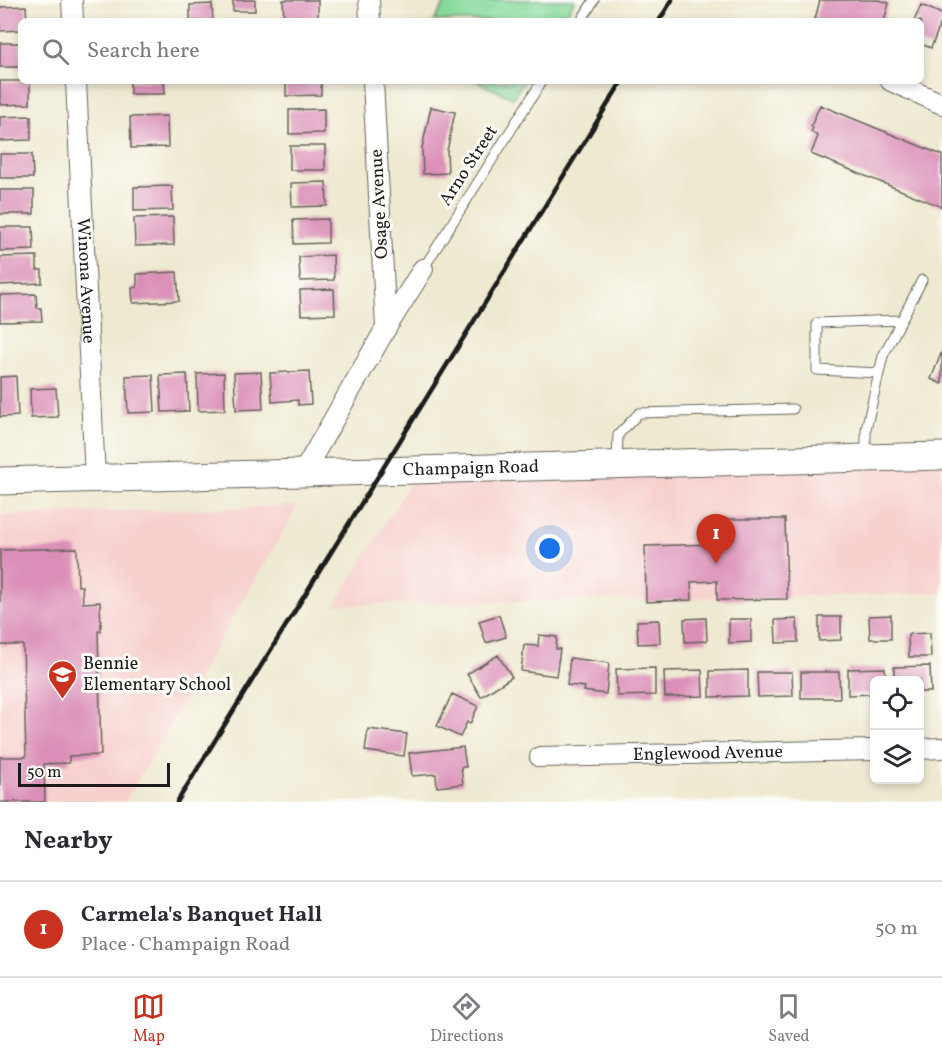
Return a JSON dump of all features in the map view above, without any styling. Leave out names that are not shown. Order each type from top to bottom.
[{"type":"street","points":[[72,0],[73,18]]},
{"type":"street","points":[[369,0],[370,18]]},
{"type":"street","name":"Winona Avenue","points":[[76,84],[95,478]]},
{"type":"street","name":"Osage Avenue","points":[[373,84],[386,328]]},
{"type":"street","points":[[898,84],[942,104]]},
{"type":"street","points":[[303,472],[386,328],[423,269]]},
{"type":"street","name":"Champaign Road","points":[[0,481],[942,456]]},
{"type":"street","points":[[924,749],[942,748]]},
{"type":"street","name":"Englewood Avenue","points":[[540,757],[870,750]]},
{"type":"lane","points":[[582,18],[594,0]]},
{"type":"lane","name":"Arno Street","points":[[423,269],[540,84]]},
{"type":"lane","points":[[866,458],[866,429],[883,356],[922,280]]},
{"type":"lane","points":[[879,373],[817,370],[817,323],[901,320]]},
{"type":"lane","points":[[616,465],[618,435],[639,413],[794,409]]},
{"type":"shaded area","points":[[942,456],[942,593],[335,605],[418,470]]},
{"type":"shaded area","points":[[298,506],[125,802],[0,802],[0,515]]},
{"type":"green space","points":[[447,0],[575,0],[564,18],[436,18]]},
{"type":"green space","points":[[482,84],[522,84],[513,98]]},
{"type":"building","points":[[233,0],[255,0],[255,11],[233,11]]},
{"type":"building","points":[[283,0],[318,0],[318,18],[284,18]]},
{"type":"building","points":[[820,0],[878,0],[889,3],[885,18],[815,18]]},
{"type":"building","points":[[212,4],[213,18],[190,18],[190,5]]},
{"type":"building","points":[[921,5],[942,14],[942,20],[931,48],[924,45],[924,18],[915,18]]},
{"type":"building","points":[[26,6],[27,18],[18,18],[18,30],[0,31],[0,7]]},
{"type":"building","points":[[0,43],[18,43],[18,67],[0,67]]},
{"type":"building","points":[[0,81],[30,84],[30,104],[0,105]]},
{"type":"building","points":[[130,84],[164,84],[165,94],[130,94]]},
{"type":"building","points":[[286,84],[321,84],[321,95],[286,96]]},
{"type":"building","points":[[820,105],[942,155],[942,207],[811,154],[818,136],[811,132],[813,128],[811,126]]},
{"type":"building","points":[[431,107],[455,112],[447,151],[448,173],[423,174],[422,148]]},
{"type":"building","points":[[324,109],[324,133],[289,134],[289,110]]},
{"type":"building","points":[[31,116],[31,140],[0,141],[0,117]]},
{"type":"building","points":[[167,116],[168,147],[131,148],[130,117]]},
{"type":"building","points":[[290,146],[325,146],[325,170],[290,170]]},
{"type":"building","points":[[0,154],[32,154],[33,178],[0,178]]},
{"type":"building","points":[[326,182],[327,206],[292,207],[291,183]]},
{"type":"building","points":[[172,186],[173,210],[134,211],[134,187]]},
{"type":"building","points":[[0,190],[34,190],[34,214],[0,214]]},
{"type":"building","points":[[173,217],[174,245],[135,246],[134,218]]},
{"type":"building","points":[[328,219],[328,243],[294,244],[293,220]]},
{"type":"building","points":[[0,227],[33,227],[34,250],[0,251]]},
{"type":"building","points":[[333,255],[334,280],[300,281],[299,257]]},
{"type":"building","points":[[37,256],[37,270],[42,270],[42,283],[0,285],[0,257]]},
{"type":"building","points":[[177,272],[179,301],[133,303],[132,288],[137,287],[137,274]]},
{"type":"building","points":[[334,289],[335,314],[301,315],[300,290]]},
{"type":"building","points":[[36,294],[37,308],[41,308],[42,321],[0,322],[0,295]]},
{"type":"building","points":[[942,351],[942,384],[931,379]]},
{"type":"building","points":[[309,371],[311,404],[298,405],[298,400],[272,402],[270,373]]},
{"type":"building","points":[[261,372],[263,409],[236,410],[234,373]]},
{"type":"building","points":[[224,373],[225,410],[198,411],[197,374]]},
{"type":"building","points":[[187,374],[189,411],[162,412],[160,375]]},
{"type":"building","points":[[153,375],[155,412],[128,413],[126,376]]},
{"type":"building","points":[[16,376],[18,416],[0,417],[0,377]]},
{"type":"building","points":[[56,388],[58,417],[31,418],[30,389]]},
{"type":"building","points":[[715,519],[785,519],[787,599],[717,600],[717,581],[691,582],[692,600],[646,602],[645,546],[716,544]]},
{"type":"building","name":"Bennie Elementary School","points":[[77,548],[78,586],[82,586],[83,603],[100,602],[101,631],[98,631],[101,755],[69,756],[69,763],[44,764],[45,802],[0,802],[0,757],[26,757],[23,645],[0,645],[0,550]]},
{"type":"building","points":[[499,615],[506,637],[486,643],[479,621]]},
{"type":"building","points":[[891,615],[891,639],[870,639],[869,616]]},
{"type":"building","points":[[819,617],[841,617],[841,640],[819,641]]},
{"type":"building","points":[[706,618],[707,641],[685,642],[684,619]]},
{"type":"building","points":[[729,619],[751,619],[751,642],[729,643]]},
{"type":"building","points":[[797,619],[798,642],[776,643],[775,620]]},
{"type":"building","points":[[659,620],[660,643],[638,644],[637,621]]},
{"type":"building","points":[[930,633],[931,657],[909,657],[908,634]]},
{"type":"building","points":[[539,635],[557,637],[556,649],[560,649],[556,676],[521,671],[524,645],[538,646]]},
{"type":"building","points":[[498,655],[512,677],[481,697],[467,674]]},
{"type":"building","points":[[570,658],[609,663],[606,694],[584,691],[585,687],[567,685]]},
{"type":"building","points":[[930,666],[931,692],[924,692],[924,676],[894,676],[894,667]]},
{"type":"building","points":[[655,668],[655,695],[617,696],[616,669]]},
{"type":"building","points":[[885,668],[885,676],[870,676],[870,694],[848,695],[848,669]]},
{"type":"building","points":[[702,670],[703,696],[665,697],[664,671]]},
{"type":"building","points":[[748,670],[748,696],[710,697],[710,671]]},
{"type":"building","points":[[757,672],[792,672],[793,696],[758,697]]},
{"type":"building","points":[[801,672],[839,672],[840,698],[801,698]]},
{"type":"building","points":[[452,694],[478,706],[470,724],[467,722],[460,737],[437,726]]},
{"type":"building","points":[[368,729],[407,734],[404,756],[365,751]]},
{"type":"building","points":[[463,747],[466,767],[461,767],[463,784],[437,787],[436,774],[412,776],[409,753]]},
{"type":"railway","points":[[661,18],[672,0]]},
{"type":"railway","points":[[177,802],[620,84]]},
{"type":"place","name":"Carmela's Banquet Hall","points":[[716,564]]},
{"type":"place","name":"Bennie Elementary School","points":[[62,700]]}]
